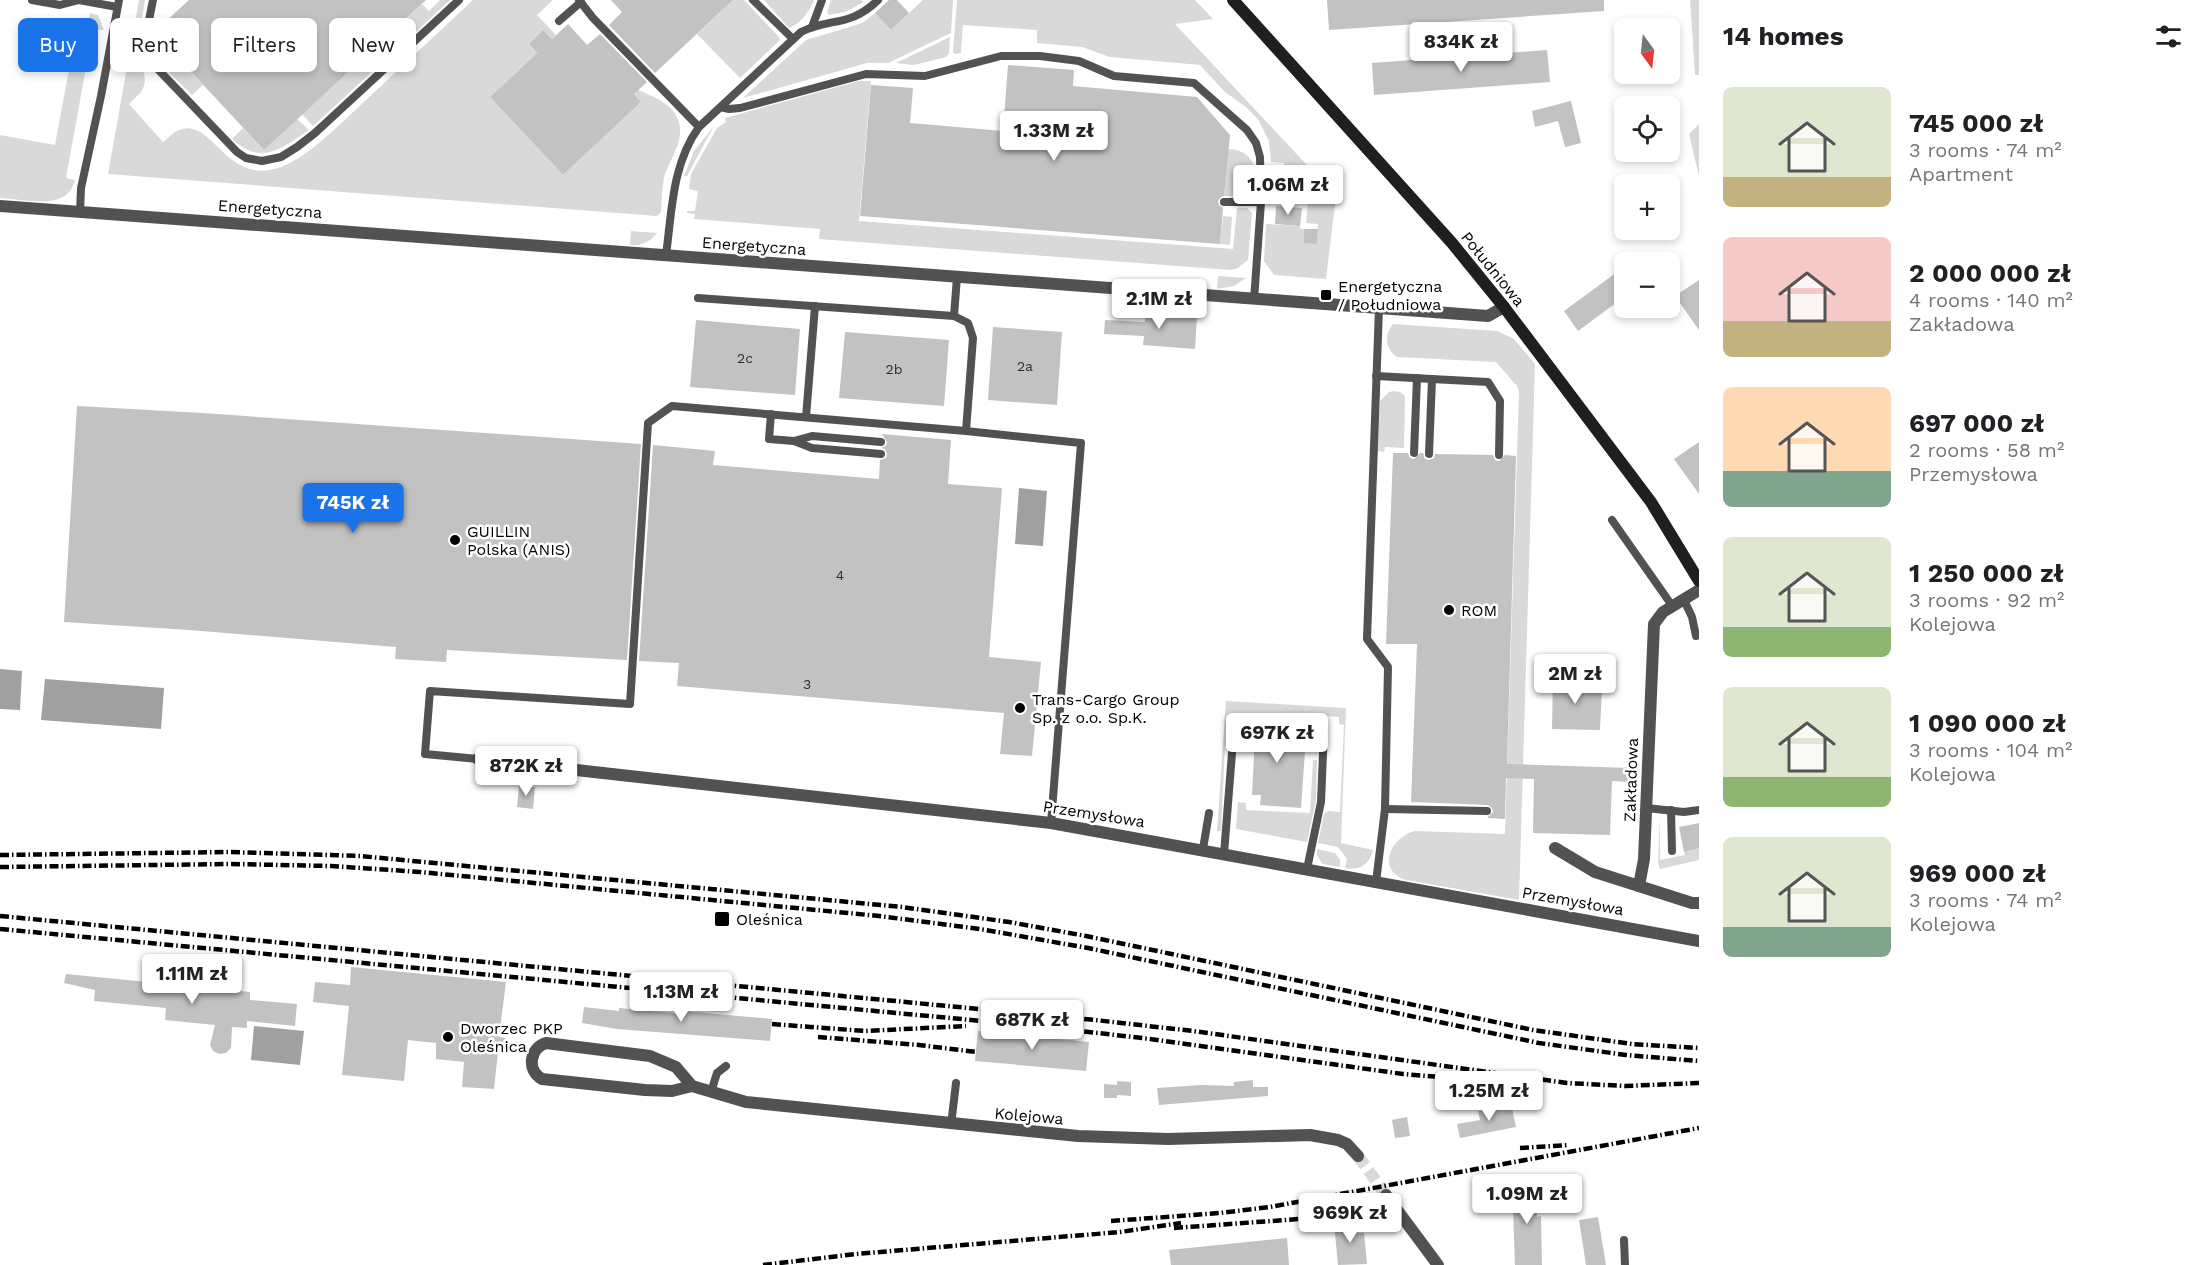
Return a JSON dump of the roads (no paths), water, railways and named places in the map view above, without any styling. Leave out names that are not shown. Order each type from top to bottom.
[{"type":"street","name":"Południowa","points":[[1234,0],[1452,243],[1504,307],[1652,501],[1699,581]]},
{"type":"street","name":"Energetyczna","points":[[0,206],[1488,316],[1504,307]]},
{"type":"street","name":"Zakładowa","points":[[1640,886],[1644,859],[1654,624],[1663,612],[1699,590]]},
{"type":"street","name":"Przemysłowa","points":[[478,759],[1051,823],[1699,941]]},
{"type":"street","points":[[1556,848],[1595,872],[1692,903],[1699,903]]},
{"type":"street","name":"Kolejowa","points":[[692,1086],[676,1067],[642,1054],[546,1043],[534,1050],[532,1070],[542,1079],[645,1090],[672,1091],[692,1086],[746,1102],[951,1125],[1111,1138],[1310,1135],[1338,1140],[1347,1144],[1358,1156]]},
{"type":"street","points":[[1386,1195],[1438,1265]]},
{"type":"lane","points":[[32,0],[60,5],[79,0],[118,3],[81,188],[80,212]]},
{"type":"lane","points":[[153,0],[146,41],[151,62],[237,152],[246,158],[262,161],[280,157],[315,133],[459,0]]},
{"type":"lane","points":[[753,0],[793,39]]},
{"type":"lane","points":[[813,27],[822,0]]},
{"type":"lane","points":[[666,255],[676,179],[690,139],[699,127],[793,39],[813,27],[853,19],[868,10],[878,0]]},
{"type":"lane","points":[[559,21],[580,1],[593,18],[699,127]]},
{"type":"lane","points":[[721,107],[740,108],[866,74],[925,76],[1001,56],[1040,56],[1079,61],[1114,76],[1194,83],[1247,130],[1256,143],[1260,157],[1261,202],[1254,300]]},
{"type":"lane","points":[[1224,202],[1261,202]]},
{"type":"lane","points":[[954,316],[957,277]]},
{"type":"lane","points":[[698,298],[954,316],[968,323],[973,338],[966,431]]},
{"type":"lane","points":[[806,417],[815,306]]},
{"type":"lane","points":[[1376,882],[1385,809],[1388,667],[1367,639],[1379,308]]},
{"type":"lane","points":[[1376,376],[1488,382],[1500,401],[1499,455]]},
{"type":"lane","points":[[1414,453],[1417,378]]},
{"type":"lane","points":[[1429,453],[1432,379]]},
{"type":"lane","points":[[478,759],[425,754],[429,691],[630,704],[648,423],[672,406],[1081,443],[1051,823]]},
{"type":"lane","points":[[771,414],[769,439],[794,441],[812,448],[881,454]]},
{"type":"lane","points":[[794,441],[812,436],[881,442]]},
{"type":"lane","points":[[1612,520],[1672,607]]},
{"type":"lane","points":[[1684,600],[1692,617],[1696,636]]},
{"type":"lane","points":[[1307,869],[1321,802],[1324,730]]},
{"type":"lane","points":[[1224,854],[1232,753]]},
{"type":"lane","points":[[1646,808],[1683,812],[1699,810]]},
{"type":"lane","points":[[1385,809],[1487,811]]},
{"type":"lane","points":[[1671,810],[1672,851]]},
{"type":"lane","points":[[1203,849],[1209,813]]},
{"type":"lane","points":[[711,1092],[717,1073],[726,1066]]},
{"type":"lane","points":[[951,1125],[956,1083]]},
{"type":"lane","points":[[1624,1240],[1625,1265]]},
{"type":"tunnel","points":[[1358,1156],[1386,1195]]},
{"type":"railway","points":[[0,855],[230,852],[360,856],[902,907],[1009,922],[1086,936],[1533,1030],[1632,1044],[1699,1048]]},
{"type":"railway","points":[[0,867],[230,864],[331,866],[420,872],[879,916],[980,929],[1088,948],[1539,1043],[1626,1055],[1699,1061]]},
{"type":"railway","points":[[0,916],[1095,1020],[1193,1031],[1567,1083],[1625,1086],[1699,1083]]},
{"type":"railway","points":[[0,929],[1046,1027],[1403,1074],[1499,1082]]},
{"type":"railway","points":[[772,1024],[865,1031],[966,1026]]},
{"type":"railway","points":[[818,1037],[976,1052]]},
{"type":"railway","points":[[1111,1221],[1270,1207],[1699,1128]]},
{"type":"railway","points":[[1520,1148],[1569,1145]]},
{"type":"railway","points":[[1174,1228],[1355,1215]]},
{"type":"railway","points":[[763,1265],[856,1254],[1120,1232],[1181,1223]]},
{"type":"place","name":"Energetyczna / Południowa","points":[[1326,295]]},
{"type":"place","name":"GUILLIN Polska (ANIS)","points":[[455,540]]},
{"type":"place","name":"ROM","points":[[1449,610]]},
{"type":"place","name":"Trans-Cargo Group Sp. z o.o. Sp.K.","points":[[1020,708]]},
{"type":"place","name":"Oleśnica","points":[[722,919]]},
{"type":"place","name":"Dworzec PKP Oleśnica","points":[[448,1037]]}]
